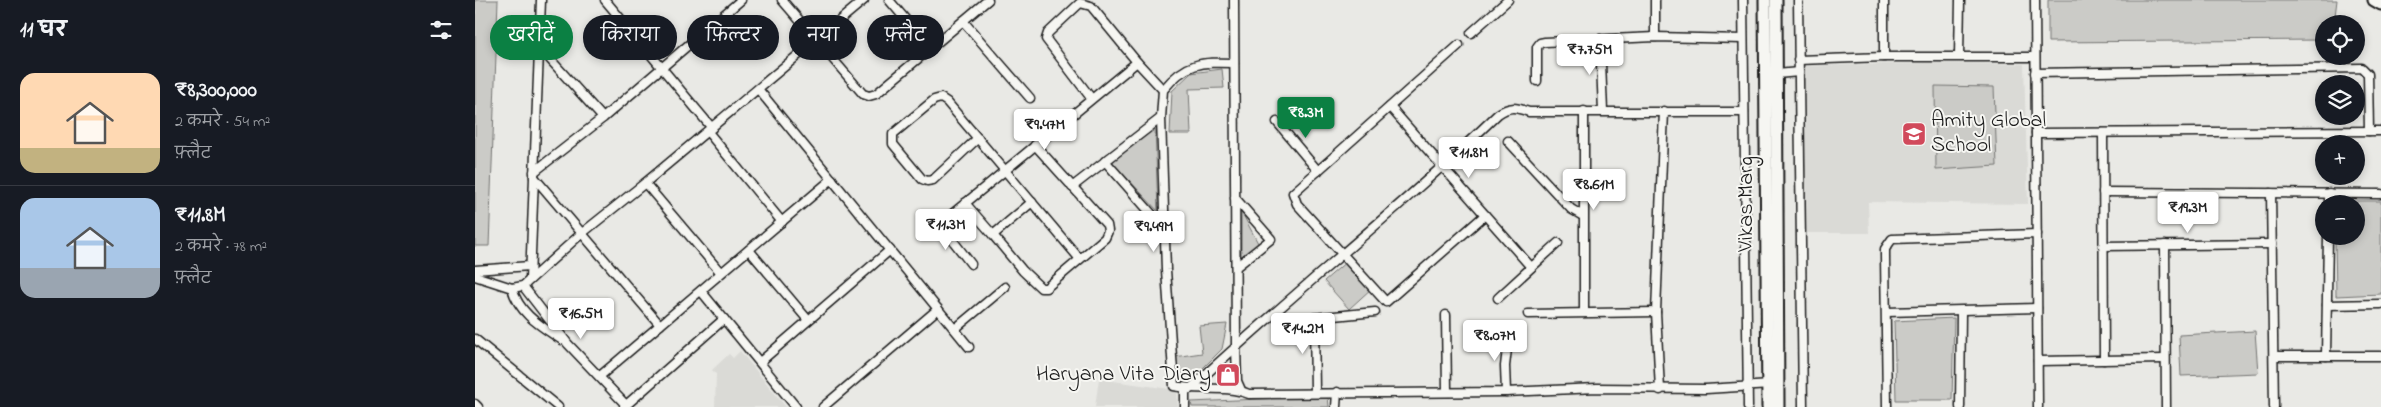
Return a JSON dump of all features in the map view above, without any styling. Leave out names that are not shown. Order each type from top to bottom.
[{"type":"main road","name":"Vikas Marg","points":[[1765,0],[1773,385],[1778,407]]},
{"type":"main road","name":"Vikas Marg","points":[[1768,407],[1773,385],[1777,74],[1776,0]]},
{"type":"main road","points":[[2375,0],[2381,4]]},
{"type":"street","points":[[541,0],[541,15]]},
{"type":"street","points":[[605,0],[782,222]]},
{"type":"street","points":[[534,174],[603,118],[741,0]]},
{"type":"street","points":[[782,0],[795,15]]},
{"type":"street","points":[[846,15],[864,0]]},
{"type":"street","points":[[889,0],[902,15]]},
{"type":"street","points":[[944,36],[988,0]]},
{"type":"street","points":[[1234,0],[1236,346],[1237,381],[1241,390]]},
{"type":"street","points":[[1471,33],[1508,0]]},
{"type":"street","points":[[1655,0],[1655,37]]},
{"type":"street","points":[[1743,0],[1748,407]]},
{"type":"street","points":[[1797,0],[1803,407]]},
{"type":"street","points":[[1883,0],[1884,57]]},
{"type":"street","points":[[1959,56],[1960,0]]},
{"type":"street","points":[[2035,0],[2038,407]]},
{"type":"street","points":[[1091,98],[1046,39],[1048,33],[1079,3],[1091,6],[1137,62],[1163,90]]},
{"type":"street","points":[[963,21],[1030,98]]},
{"type":"street","points":[[1537,80],[1537,47],[1540,43],[1655,37],[1743,39]]},
{"type":"street","points":[[1600,39],[1603,111]]},
{"type":"street","points":[[1459,45],[1293,193],[1294,200],[1386,302],[1485,214]]},
{"type":"street","points":[[1798,60],[1959,56],[2035,57]]},
{"type":"street","points":[[530,279],[539,60]]},
{"type":"street","points":[[551,60],[603,118]]},
{"type":"street","points":[[475,276],[512,288],[523,286],[581,234],[793,60]]},
{"type":"street","points":[[834,60],[863,94],[869,96],[876,94],[914,60]]},
{"type":"street","points":[[971,264],[941,224],[1091,98],[1137,62]]},
{"type":"street","points":[[1235,62],[1196,63],[1163,90],[1161,118],[1164,228],[1174,386],[1188,389],[1241,390],[1249,394],[1506,392],[1597,388],[1660,390],[1748,388],[1773,385]]},
{"type":"street","points":[[2035,73],[2362,68],[2368,74],[2369,131]]},
{"type":"street","points":[[1777,74],[1799,72]]},
{"type":"street","points":[[758,89],[938,309],[956,328],[969,347]]},
{"type":"street","points":[[978,138],[933,180],[927,181],[922,179],[893,144],[892,139],[893,134],[934,100],[941,98],[947,102],[978,138],[1079,258]]},
{"type":"street","points":[[1185,407],[1188,389],[1443,167],[1498,114],[1507,108],[1513,106],[1529,112],[1744,112]]},
{"type":"street","points":[[1390,107],[1531,267]]},
{"type":"street","points":[[1584,111],[1584,312]]},
{"type":"street","points":[[1660,390],[1656,312],[1664,111]]},
{"type":"street","points":[[1072,187],[1161,118]]},
{"type":"street","points":[[1277,122],[1318,171]]},
{"type":"street","points":[[2036,133],[2381,131]]},
{"type":"street","points":[[2103,133],[2104,360]]},
{"type":"street","points":[[1508,141],[1571,209],[1583,216]]},
{"type":"street","points":[[965,203],[1023,271],[1041,288],[1046,288],[1079,258],[1105,238],[1108,231],[1107,225],[1035,145]]},
{"type":"street","points":[[1105,161],[1164,228]]},
{"type":"street","points":[[534,174],[581,234],[660,325]]},
{"type":"street","points":[[600,376],[832,179]]},
{"type":"street","points":[[645,183],[721,273]]},
{"type":"street","points":[[2103,192],[2381,194]]},
{"type":"street","points":[[2271,193],[2274,407]]},
{"type":"street","points":[[1235,198],[1271,239],[1236,267]]},
{"type":"street","points":[[993,235],[1032,202]]},
{"type":"street","points":[[1887,407],[1885,249],[1892,239],[2037,234]]},
{"type":"street","points":[[1498,298],[1558,244]]},
{"type":"street","points":[[2103,246],[2272,244]]},
{"type":"street","points":[[2165,245],[2166,407]]},
{"type":"street","points":[[2325,356],[2328,245]]},
{"type":"street","points":[[749,250],[808,320]]},
{"type":"street","points":[[760,362],[890,250]]},
{"type":"street","points":[[475,270],[530,266]]},
{"type":"street","points":[[523,286],[568,344],[600,376],[625,406],[724,319]]},
{"type":"street","points":[[956,328],[1005,287]]},
{"type":"street","points":[[512,288],[515,300],[522,310],[538,324],[568,344]]},
{"type":"street","points":[[701,291],[796,407]]},
{"type":"street","points":[[2327,306],[2381,304]]},
{"type":"street","points":[[1887,312],[2037,308]]},
{"type":"street","points":[[823,407],[938,309]]},
{"type":"street","points":[[1960,407],[1961,311]]},
{"type":"street","points":[[1315,392],[1314,318],[1375,312]]},
{"type":"street","points":[[1528,314],[1656,312]]},
{"type":"street","points":[[1446,314],[1447,392]]},
{"type":"street","points":[[1506,392],[1509,332]]},
{"type":"street","points":[[475,339],[558,407]]},
{"type":"street","points":[[2274,356],[2381,356]]},
{"type":"street","points":[[2038,361],[2165,359]]},
{"type":"street","points":[[1336,407],[1337,392]]},
{"type":"street","points":[[475,404],[479,407]]},
{"type":"shaded area","points":[[475,0],[498,0],[497,15],[490,15],[490,60],[496,60],[489,246],[475,246]]},
{"type":"shaded area","points":[[2048,0],[2337,0],[2335,15],[2315,15],[2315,40],[2048,42]]},
{"type":"shaded area","name":"Amity Global School","points":[[1927,63],[2024,64],[2028,204],[1868,202],[1869,233],[1804,233],[1802,66]]},
{"type":"shaded area","points":[[1222,69],[1224,88],[1189,89],[1191,134],[1170,134],[1172,91],[1191,73]]},
{"type":"shaded area","points":[[1935,86],[1994,87],[1997,166],[1936,170]]},
{"type":"shaded area","points":[[1155,128],[1158,211],[1111,161]]},
{"type":"shaded area","points":[[2365,201],[2381,201],[2381,294],[2336,296],[2335,245],[2365,245]]},
{"type":"shaded area","points":[[1241,211],[1259,245],[1241,260]]},
{"type":"shaded area","points":[[1347,261],[1372,288],[1349,309],[1324,281]]},
{"type":"shaded area","points":[[1954,318],[1952,400],[1896,400],[1894,321]]},
{"type":"shaded area","points":[[1227,324],[1222,349],[1193,378],[1179,371],[1174,357],[1202,353],[1199,326]]},
{"type":"shaded area","points":[[2255,331],[2258,373],[2181,376],[2179,335]]},
{"type":"shaded area","points":[[740,351],[786,407],[715,407],[716,374],[712,370],[729,354],[733,358]]},
{"type":"shaded area","points":[[1099,379],[1177,390],[1178,407],[1095,407]]},
{"type":"shaded area","points":[[1328,396],[1329,407],[1192,407],[1191,402]]},
{"type":"place","name":"Amity Global School","points":[[1914,134]]},
{"type":"place","name":"Haryana Vita Diary","points":[[1228,375]]}]
